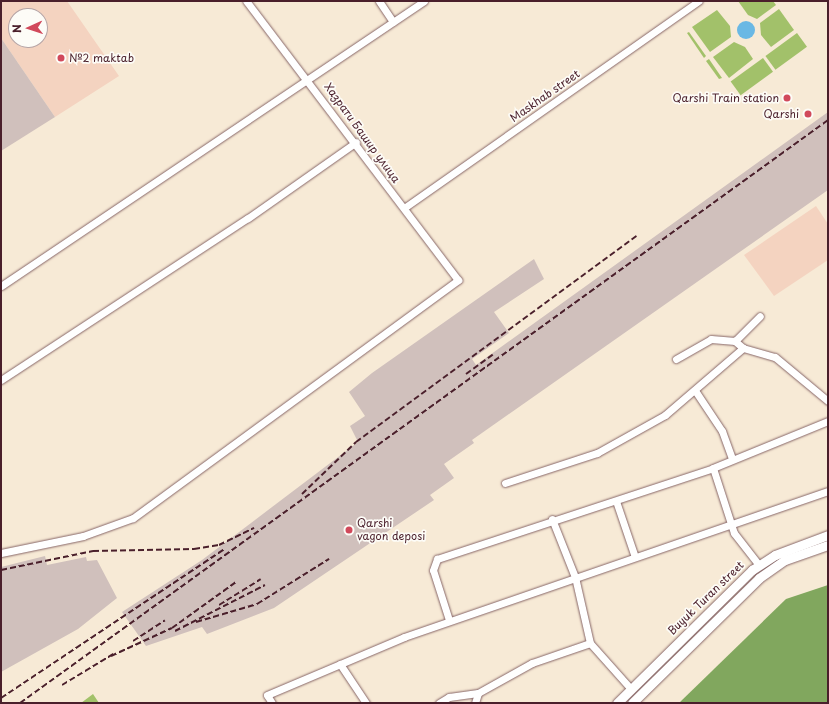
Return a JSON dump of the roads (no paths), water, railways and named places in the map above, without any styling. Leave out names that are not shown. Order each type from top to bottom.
[{"type":"main road","name":"Buyuk Turan street","points":[[617,703],[759,565],[784,551],[828,535]]},
{"type":"main road","name":"Buyuk Turan street","points":[[632,703],[759,578],[785,560],[828,544]]},
{"type":"street","name":"Хазрати Башир улица","points":[[1,553],[83,536],[133,518],[458,280],[309,79],[246,1]]},
{"type":"street","points":[[379,1],[393,22]]},
{"type":"street","points":[[1,286],[424,1]]},
{"type":"street","name":"Maskhab street","points":[[404,208],[698,1]]},
{"type":"street","points":[[1,380],[248,218],[356,142]]},
{"type":"street","points":[[735,341],[760,316]]},
{"type":"street","points":[[676,359],[711,339],[735,341],[743,348],[775,357],[828,401]]},
{"type":"street","points":[[505,483],[597,453],[666,415],[696,392],[743,348]]},
{"type":"street","points":[[696,392],[722,431],[732,459]]},
{"type":"street","points":[[450,620],[433,570],[434,561],[552,519],[616,501],[713,468],[828,421]]},
{"type":"street","points":[[713,468],[732,525],[759,565]]},
{"type":"street","points":[[272,703],[267,695],[450,620],[828,491]]},
{"type":"street","points":[[616,501],[635,557]]},
{"type":"street","points":[[552,519],[576,577],[590,643],[631,689]]},
{"type":"street","points":[[439,703],[449,697],[478,693],[532,663],[590,643]]},
{"type":"street","points":[[340,664],[366,703]]},
{"type":"street","points":[[475,703],[478,693]]},
{"type":"water","points":[[746,21],[752,24],[755,30],[752,36],[746,39],[740,36],[737,30],[740,24]]},
{"type":"railway","points":[[20,703],[828,120]]},
{"type":"railway","points":[[302,494],[356,442],[638,235]]},
{"type":"railway","points":[[466,374],[495,353]]},
{"type":"railway","points":[[1,570],[93,551],[194,549],[219,545],[254,528]]},
{"type":"railway","points":[[1,698],[224,549]]},
{"type":"railway","points":[[196,622],[257,604],[329,559]]},
{"type":"railway","points":[[219,605],[261,579]]},
{"type":"railway","points":[[111,656],[172,628],[236,582]]},
{"type":"railway","points":[[175,631],[265,585]]},
{"type":"railway","points":[[133,641],[165,620]]},
{"type":"railway","points":[[62,685],[115,653]]},
{"type":"place","name":"№2 maktab","points":[[61,58]]},
{"type":"place","name":"Qarshi Train station","points":[[787,98]]},
{"type":"place","name":"Qarshi","points":[[808,114]]},
{"type":"place","name":"Qarshi vagon deposi","points":[[349,530]]}]
